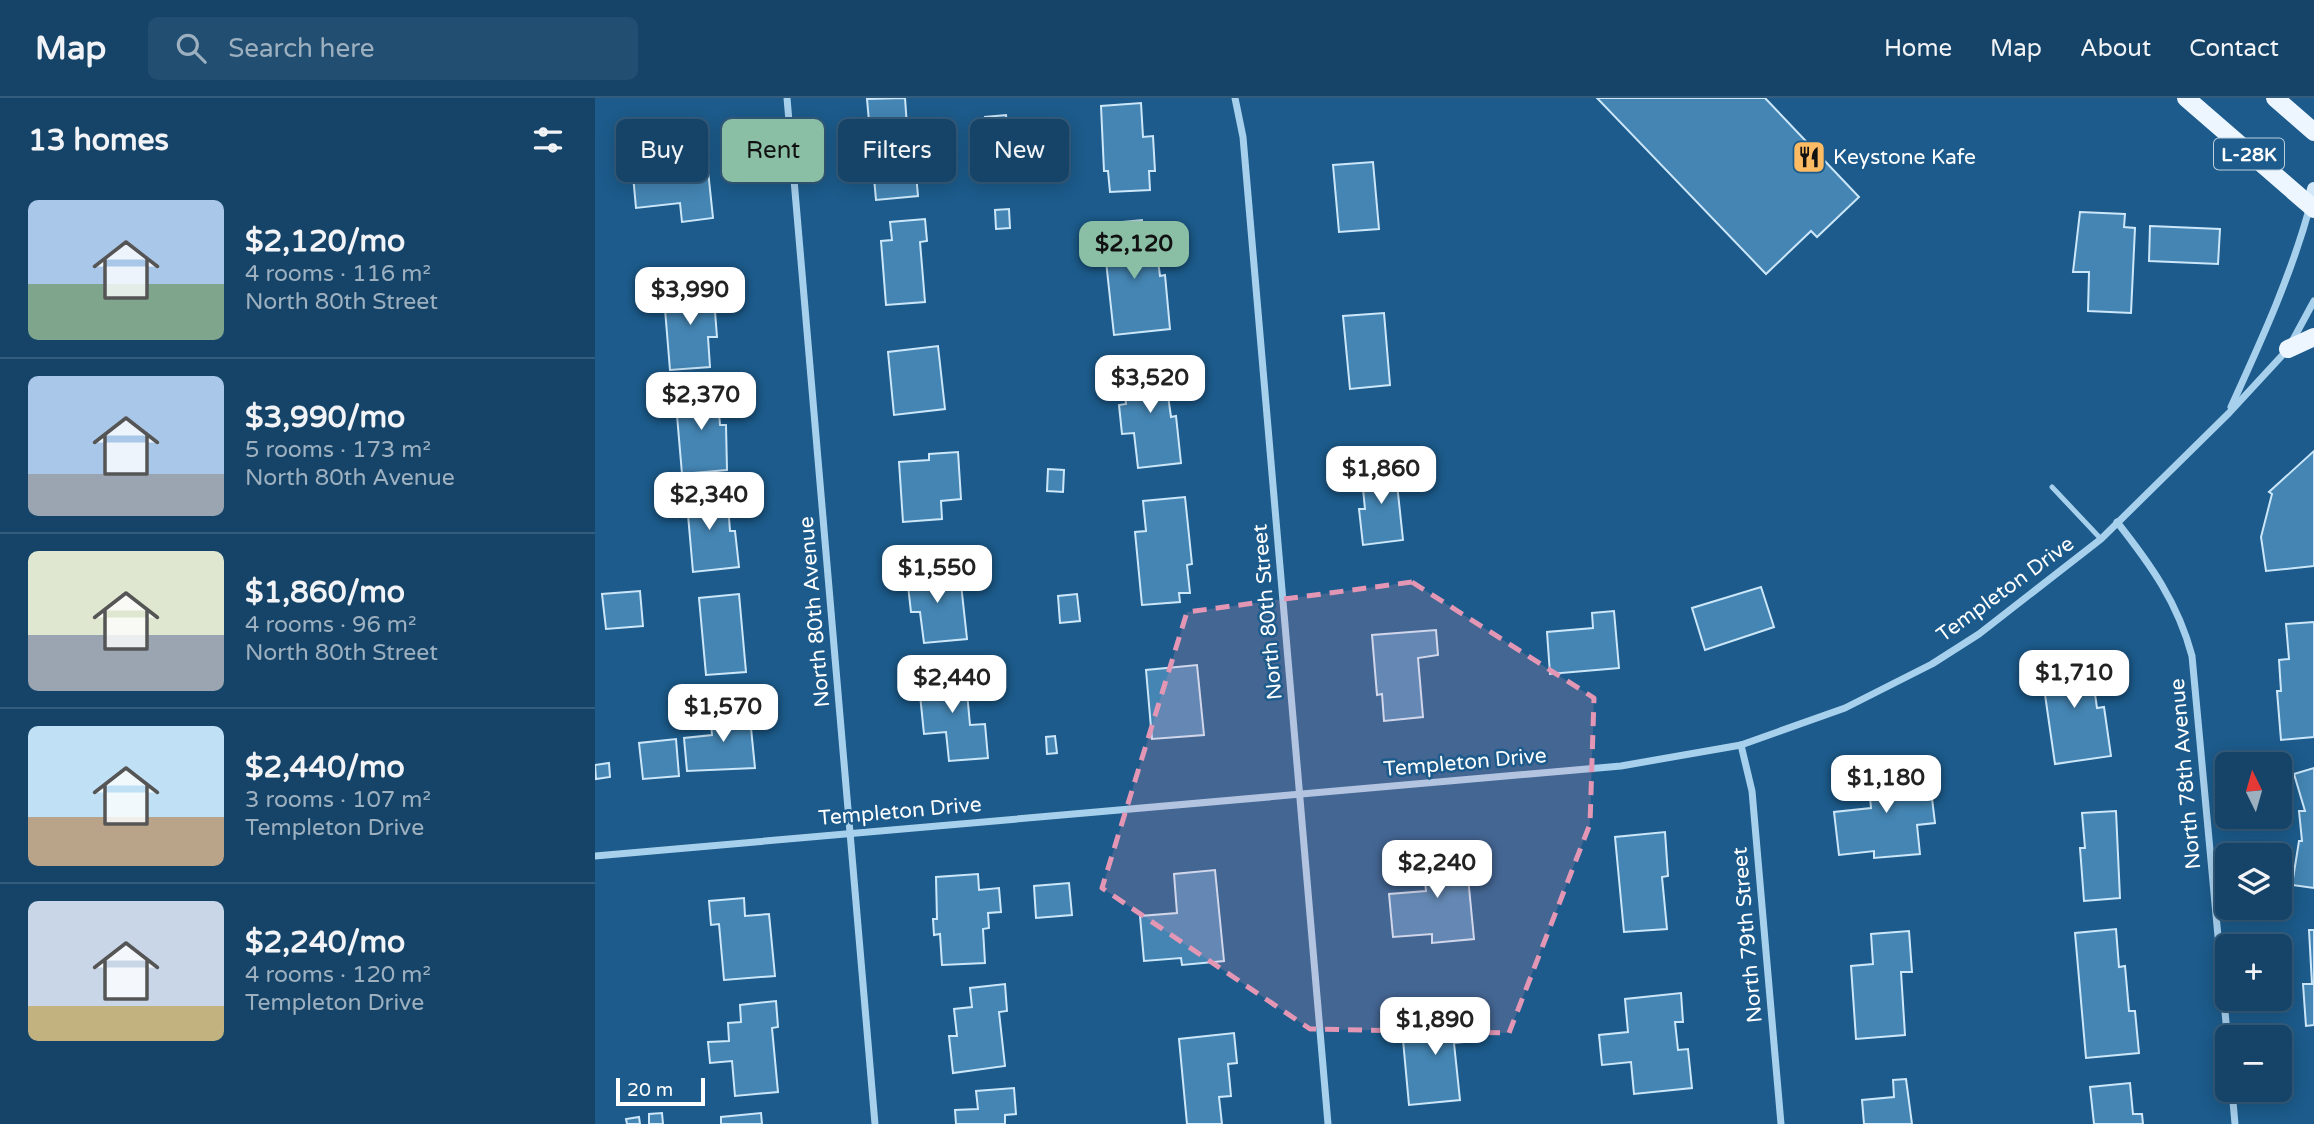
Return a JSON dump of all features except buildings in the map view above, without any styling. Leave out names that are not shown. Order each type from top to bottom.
[{"type":"main road","name":"L-28K","points":[[2186,98],[2313,201]]},
{"type":"main road","name":"L-28K","points":[[2275,98],[2314,132]]},
{"type":"main road","points":[[2288,349],[2314,337]]},
{"type":"street","name":"North 80th Avenue","points":[[787,98],[875,1124]]},
{"type":"street","name":"North 80th Street","points":[[1235,98],[1243,137],[1328,1124]]},
{"type":"street","name":"Templeton Drive","points":[[2229,413],[2272,317],[2313,201]]},
{"type":"street","name":"Templeton Drive","points":[[595,856],[1621,766],[1741,745],[1845,708],[1932,664],[2030,597],[2101,539],[2229,413],[2288,349],[2314,301]]},
{"type":"street","name":"North 78th Avenue","points":[[2117,522],[2171,596],[2184,624],[2192,656],[2226,1025]]},
{"type":"street","name":"North 79th Street","points":[[1741,745],[1752,791],[1781,1124]]},
{"type":"street","points":[[2233,1102],[2235,1124]]},
{"type":"lane","points":[[2052,487],[2101,539]]},
{"type":"highlighted area","points":[[1412,582],[1594,698],[1590,824],[1509,1033],[1310,1029],[1102,888],[1187,612]]},
{"type":"place","name":"Keystone Kafe","points":[[1809,157]]}]
